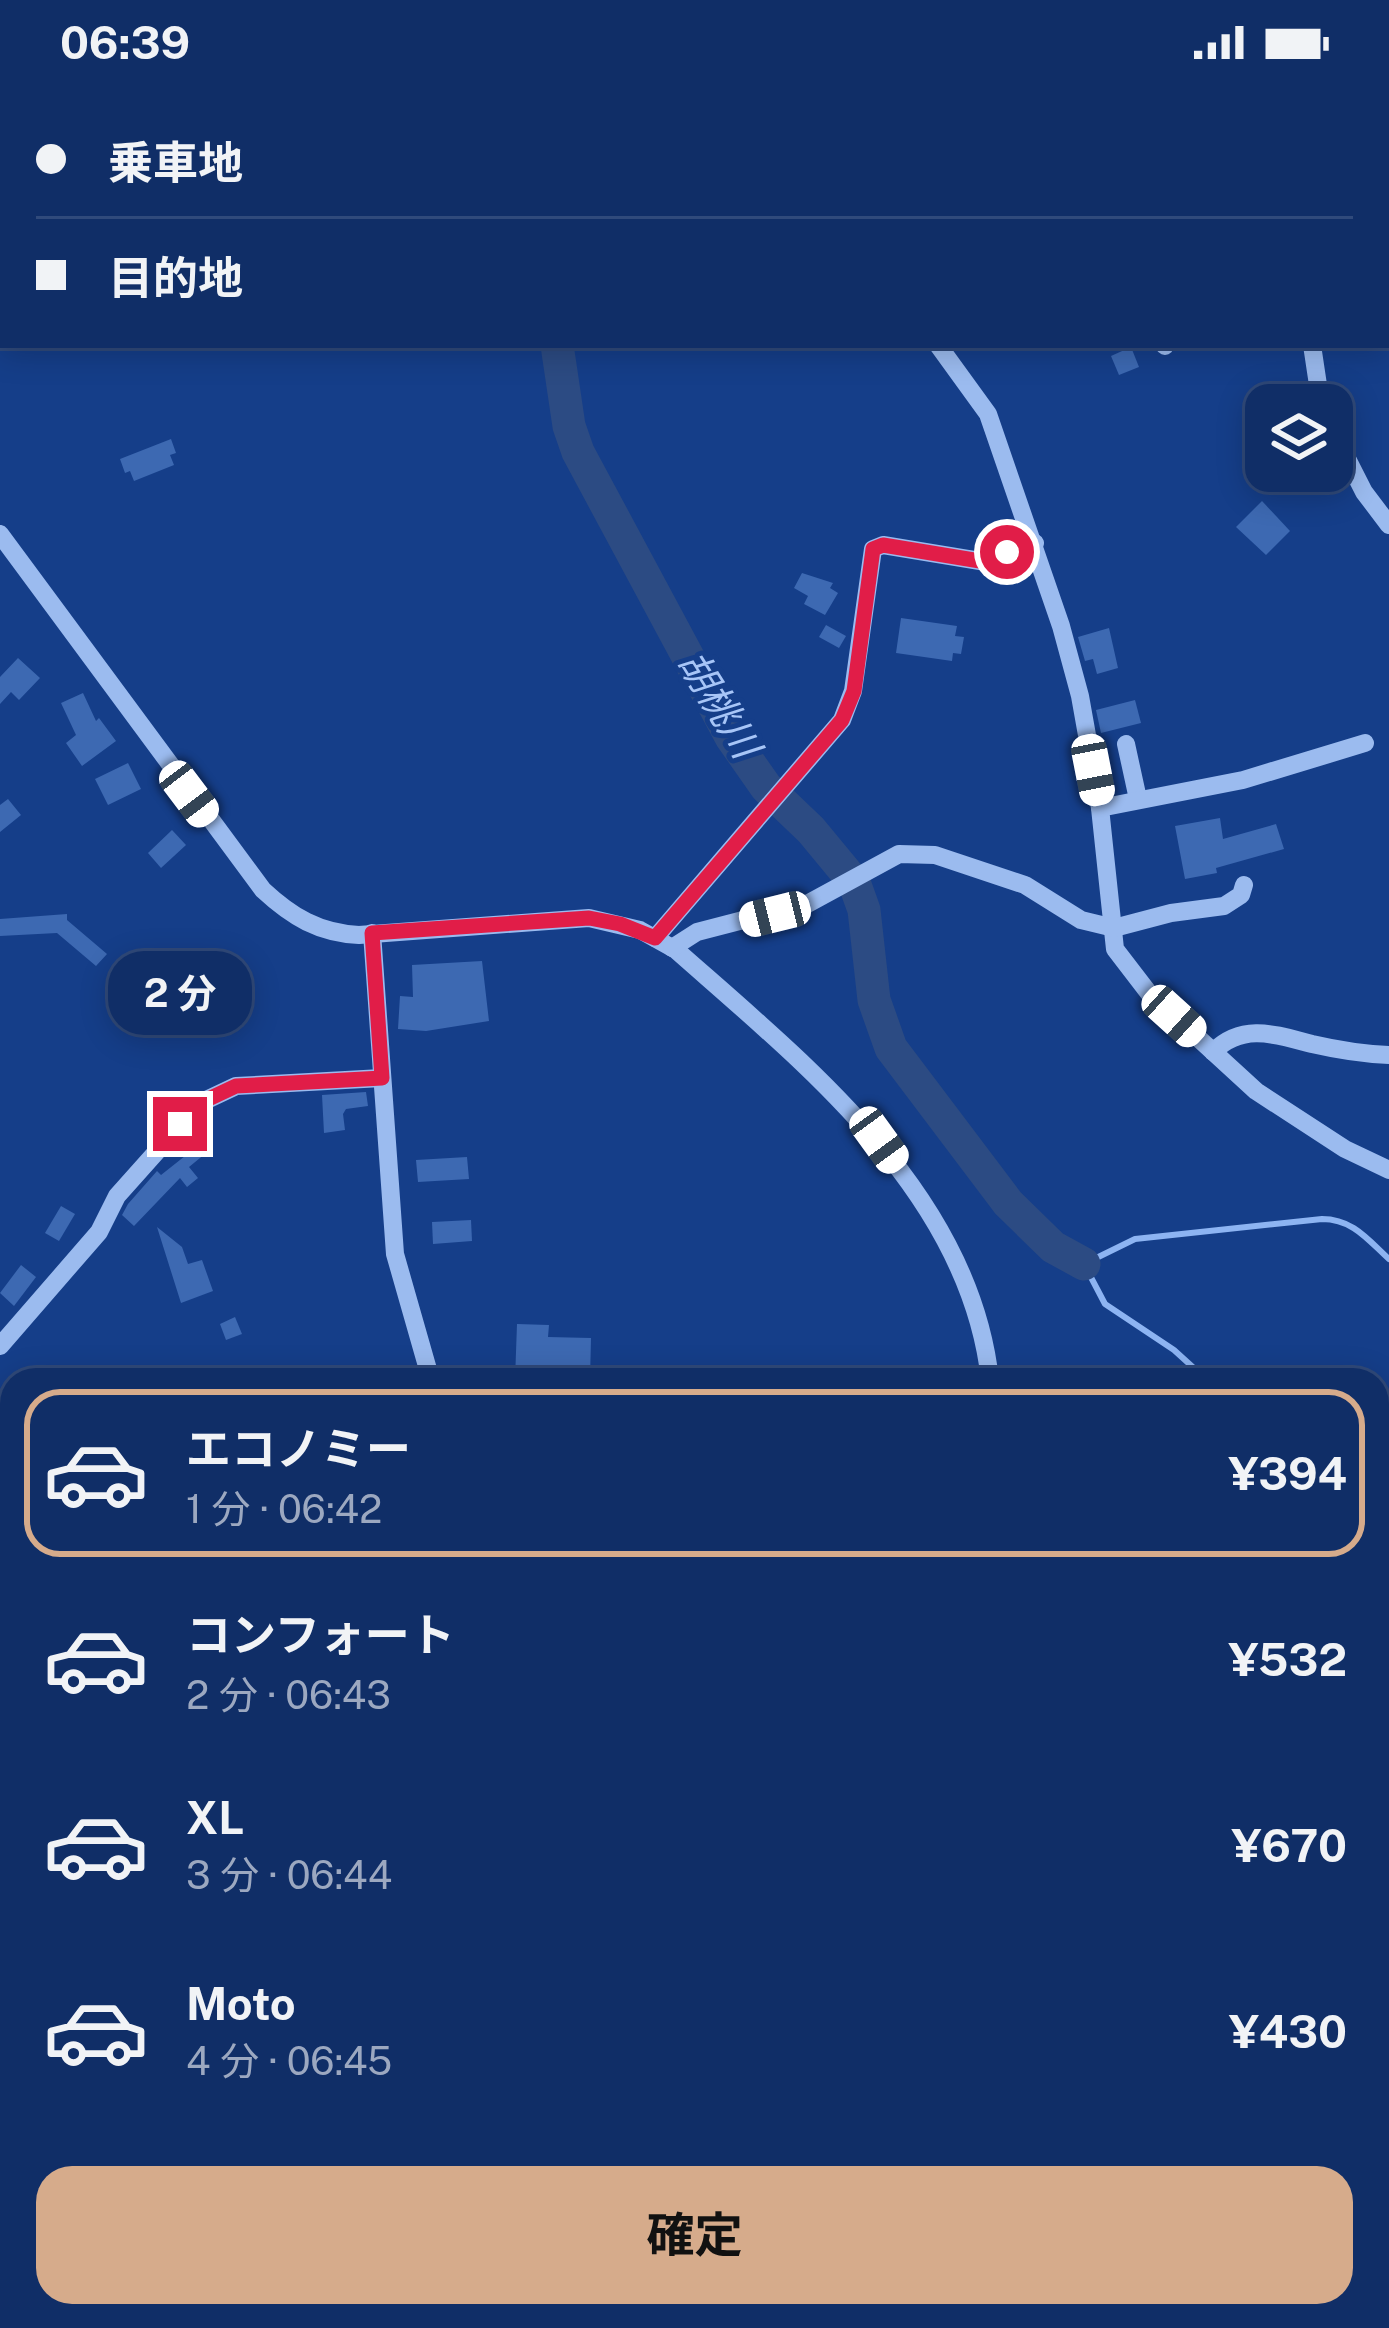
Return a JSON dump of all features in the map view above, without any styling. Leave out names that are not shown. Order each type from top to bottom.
[{"type":"street","points":[[940,348],[988,414],[1035,543],[1079,696],[1100,808],[1115,949],[1127,969],[1270,1102],[1389,1170]]},
{"type":"street","points":[[1312,348],[1318,384]]},
{"type":"street","points":[[1353,470],[1389,525]]},
{"type":"street","points":[[0,535],[263,890],[305,923],[339,934],[589,918],[620,924],[663,943],[861,1120],[902,1172],[936,1225],[967,1291],[987,1368]]},
{"type":"street","points":[[663,943],[765,808],[842,720],[854,691],[873,549],[883,545],[980,561],[1035,543]]},
{"type":"street","points":[[1100,808],[1243,779],[1365,743]]},
{"type":"street","points":[[1126,744],[1138,800]]},
{"type":"street","points":[[663,943],[809,903],[876,863],[912,852],[1025,885],[1081,920],[1114,928],[1224,906],[1241,895],[1244,886]]},
{"type":"street","points":[[372,933],[395,1254],[428,1368]]},
{"type":"street","points":[[1213,1052],[1233,1038],[1263,1032],[1343,1051],[1389,1055]]},
{"type":"street","points":[[0,1346],[99,1232],[117,1196],[200,1103],[236,1086],[382,1078]]},
{"type":"building","points":[[1131,348],[1139,367],[1119,375],[1111,356]]},
{"type":"building","points":[[171,439],[174,465],[134,481],[130,471],[125,473],[120,459]]},
{"type":"building","points":[[1262,501],[1290,531],[1266,555],[1236,527]]},
{"type":"building","points":[[802,573],[833,583],[830,588],[838,593],[825,615],[804,604],[808,596],[794,588]]},
{"type":"building","points":[[901,618],[957,626],[955,636],[964,637],[961,654],[953,653],[952,661],[896,653]]},
{"type":"building","points":[[826,625],[846,636],[839,648],[819,637]]},
{"type":"building","points":[[1109,628],[1118,668],[1097,674],[1093,659],[1085,661],[1078,637]]},
{"type":"building","points":[[18,658],[40,678],[19,700],[11,692],[0,704],[0,677]]},
{"type":"building","points":[[83,693],[96,721],[99,718],[116,741],[82,766],[66,743],[76,735],[61,703]]},
{"type":"building","points":[[1135,700],[1141,723],[1101,733],[1096,710]]},
{"type":"building","points":[[128,763],[141,789],[108,805],[95,779]]},
{"type":"building","points":[[8,799],[21,815],[0,832],[0,805]]},
{"type":"building","points":[[1220,818],[1223,839],[1276,824],[1284,849],[1185,879],[1175,826]]},
{"type":"building","points":[[172,830],[186,845],[161,868],[148,853]]},
{"type":"building","points":[[67,914],[67,920],[107,954],[96,966],[57,933],[0,936],[0,919]]},
{"type":"building","points":[[156,960],[156,975],[128,975],[128,961]]},
{"type":"building","points":[[482,961],[489,1021],[426,1031],[398,1029],[400,996],[413,997],[412,965]]},
{"type":"building","points":[[366,1092],[368,1106],[346,1109],[343,1114],[345,1130],[324,1133],[322,1095]]},
{"type":"building","points":[[195,1129],[211,1149],[189,1167],[198,1178],[187,1187],[180,1178],[134,1226],[122,1215],[128,1204],[157,1171],[161,1175],[185,1156],[178,1148]]},
{"type":"building","points":[[467,1157],[469,1179],[418,1182],[416,1160]]},
{"type":"building","points":[[61,1206],[75,1214],[59,1241],[45,1233]]},
{"type":"building","points":[[471,1220],[472,1241],[433,1244],[432,1222]]},
{"type":"building","points":[[157,1227],[182,1247],[188,1264],[202,1260],[213,1291],[181,1303]]},
{"type":"building","points":[[21,1265],[36,1277],[14,1306],[0,1293]]},
{"type":"building","points":[[235,1317],[242,1334],[226,1340],[220,1324]]},
{"type":"building","points":[[517,1324],[549,1325],[548,1337],[591,1338],[590,1368],[515,1368]]},
{"type":"waterway","name":"胡桃川","points":[[557,348],[569,426],[578,452],[731,737],[766,787],[811,830],[854,882],[864,910],[874,1000],[891,1048],[1008,1203],[1053,1247],[1084,1264]]},
{"type":"waterway","points":[[1194,1368],[1105,1304],[1084,1264],[1135,1239],[1322,1219],[1351,1227],[1389,1259]]},
{"type":"route","points":[[180,1124],[200,1103],[225,1088],[382,1078],[372,933],[589,918],[655,938],[842,720],[854,691],[873,549],[883,545],[980,561],[1007,552]]}]
